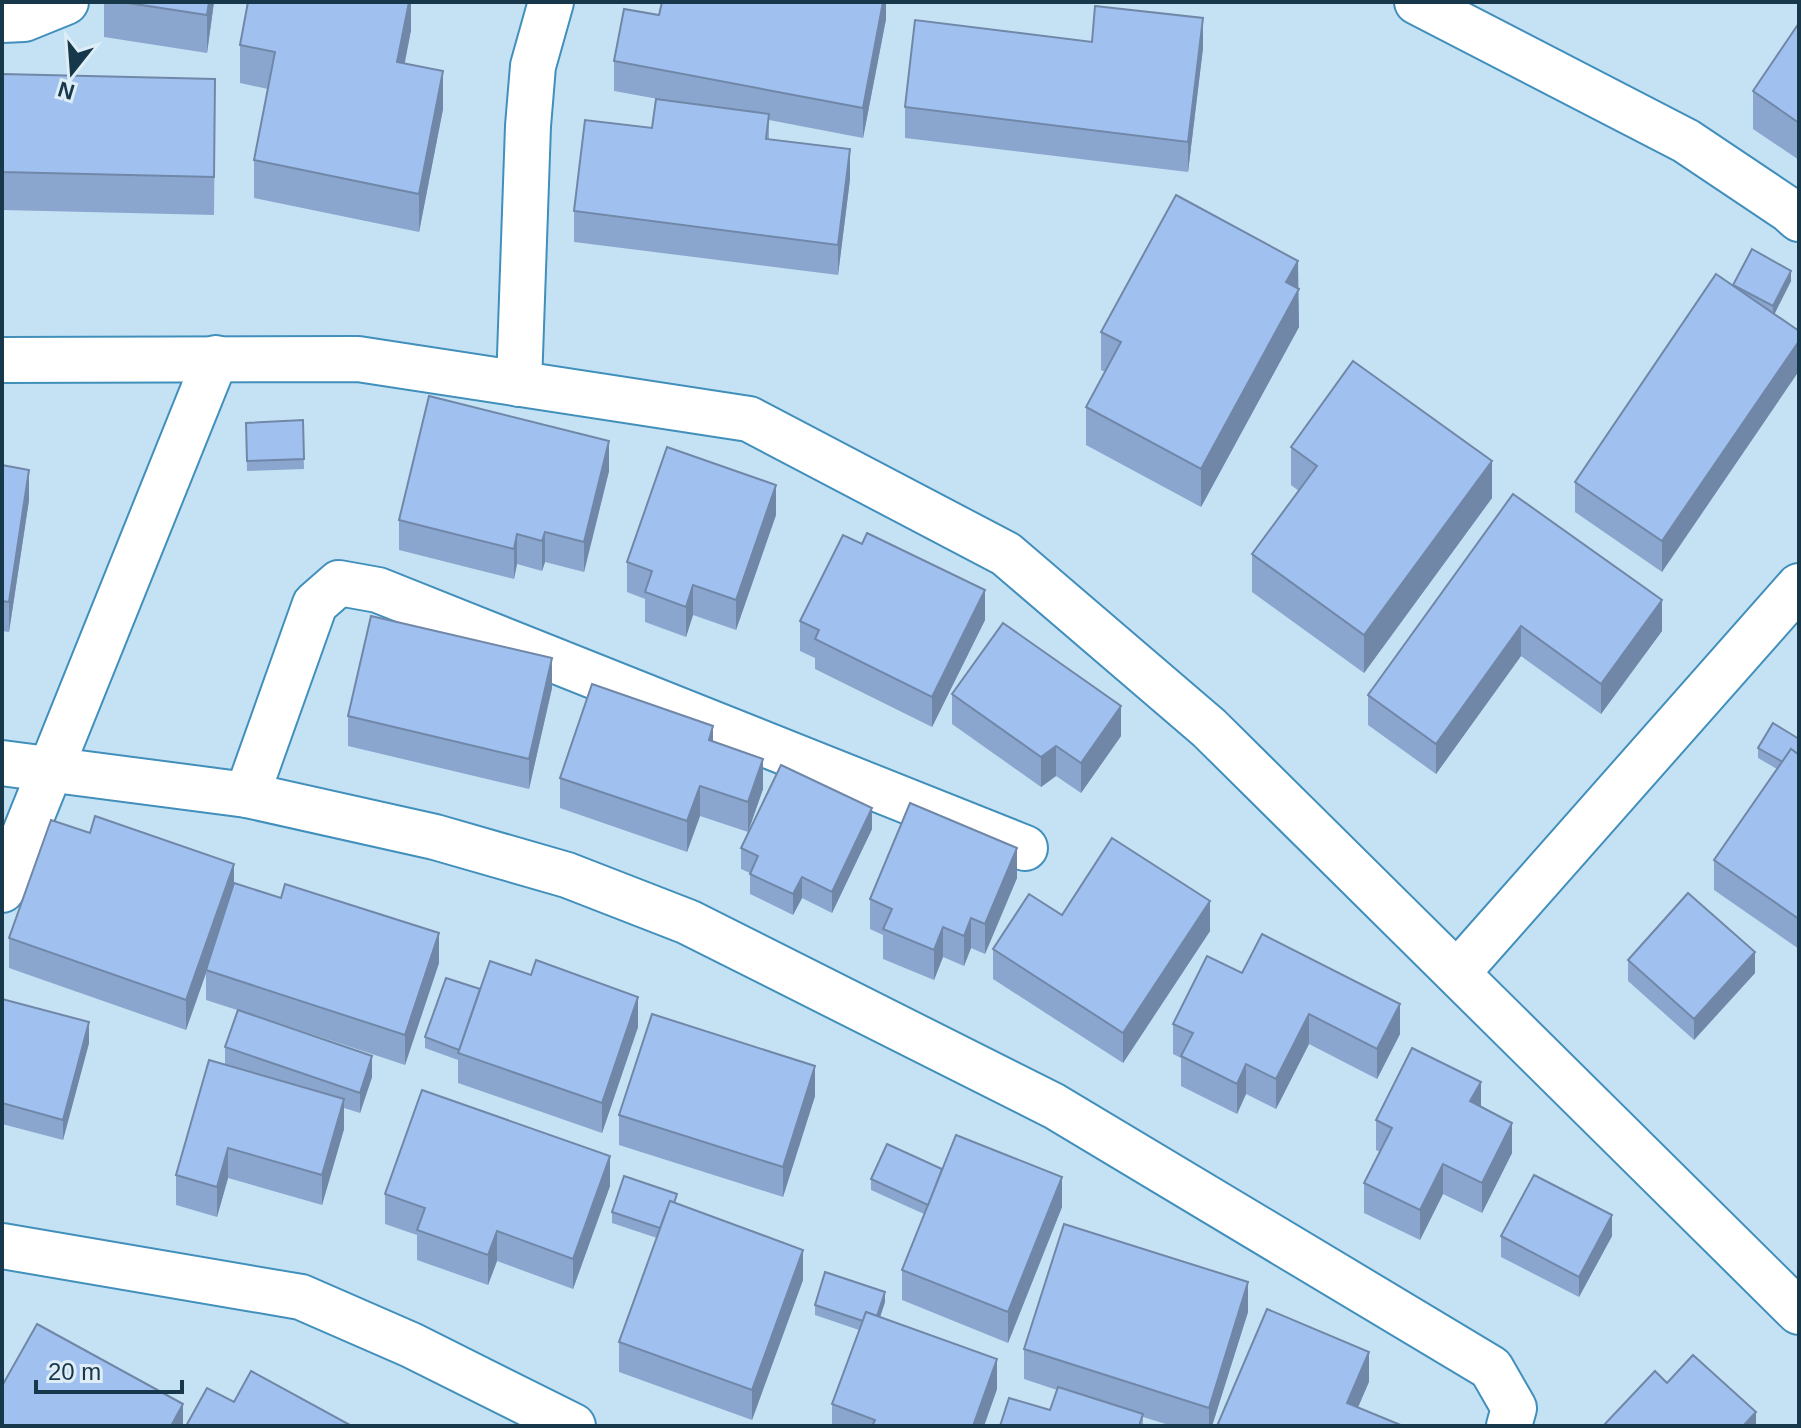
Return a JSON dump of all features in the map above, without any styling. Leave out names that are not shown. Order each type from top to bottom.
[{"type":"street","points":[[2,20],[24,19],[66,2]]},
{"type":"street","points":[[519,384],[533,66],[551,2]]},
{"type":"street","points":[[1417,2],[1686,141],[1799,219]]},
{"type":"street","points":[[2,890],[216,358]]},
{"type":"street","points":[[2,360],[358,359],[749,419],[1006,554],[1209,728],[1799,1312]]},
{"type":"street","points":[[247,795],[315,604],[339,583],[378,590],[1025,848]]},
{"type":"street","points":[[1457,973],[1799,586]]},
{"type":"street","points":[[2,763],[247,795],[435,837],[567,875],[688,922],[1054,1106],[1491,1368],[1514,1408],[1509,1426]]},
{"type":"street","points":[[2,1246],[301,1297],[411,1345],[573,1426]]},
{"type":"building","points":[[122,2],[209,2],[207,15]]},
{"type":"building","points":[[248,2],[409,2],[397,62],[443,71],[419,194],[254,160],[275,52],[240,45]]},
{"type":"building","points":[[662,2],[883,2],[863,108],[614,61],[624,9],[659,15]]},
{"type":"building","points":[[1095,6],[1203,18],[1188,142],[905,107],[915,20],[1092,42]]},
{"type":"building","points":[[1799,23],[1799,123],[1753,91]]},
{"type":"building","points":[[2,74],[215,79],[214,177],[2,172]]},
{"type":"building","points":[[656,99],[769,114],[766,139],[850,149],[838,245],[574,211],[585,120],[652,128]]},
{"type":"building","points":[[1176,195],[1298,261],[1286,282],[1299,289],[1201,469],[1086,407],[1121,342],[1101,332]]},
{"type":"building","points":[[1752,249],[1791,271],[1773,306],[1733,285]]},
{"type":"building","points":[[1716,274],[1799,331],[1799,341],[1662,541],[1575,482]]},
{"type":"building","points":[[1353,361],[1492,461],[1364,635],[1252,554],[1317,466],[1291,447]]},
{"type":"building","points":[[429,396],[609,441],[584,542],[545,532],[542,541],[517,534],[514,549],[399,520]]},
{"type":"building","points":[[303,420],[304,459],[247,461],[246,423]]},
{"type":"building","points":[[667,447],[776,485],[736,600],[693,585],[686,607],[645,592],[652,571],[627,562]]},
{"type":"building","points":[[2,465],[29,470],[9,602],[2,601]]},
{"type":"building","points":[[1513,494],[1662,600],[1601,684],[1521,626],[1436,744],[1368,695]]},
{"type":"building","points":[[867,533],[985,590],[932,697],[815,639],[819,630],[800,621],[843,535],[862,544]]},
{"type":"building","points":[[371,616],[552,658],[529,759],[348,716]]},
{"type":"building","points":[[1003,623],[1121,706],[1081,763],[1056,746],[1041,757],[952,694]]},
{"type":"building","points":[[592,684],[713,726],[709,740],[763,759],[748,802],[700,786],[687,821],[560,778]]},
{"type":"building","points":[[1773,723],[1799,739],[1799,755],[1791,749],[1783,762],[1758,748]]},
{"type":"building","points":[[1791,749],[1799,755],[1799,919],[1714,860]]},
{"type":"building","points":[[781,765],[872,808],[832,892],[802,877],[793,894],[750,874],[758,856],[741,848]]},
{"type":"building","points":[[910,803],[1017,848],[985,924],[971,918],[964,936],[943,927],[934,950],[883,929],[892,909],[870,899]]},
{"type":"building","points":[[95,816],[234,864],[186,1000],[9,938],[51,820],[90,833]]},
{"type":"building","points":[[1112,838],[1210,901],[1123,1033],[993,949],[1029,894],[1062,915]]},
{"type":"building","points":[[234,883],[281,898],[285,884],[439,933],[405,1035],[206,970]]},
{"type":"building","points":[[1688,893],[1755,952],[1694,1019],[1628,960]]},
{"type":"building","points":[[1262,934],[1400,1004],[1377,1049],[1309,1014],[1276,1079],[1246,1064],[1237,1084],[1181,1056],[1193,1033],[1173,1024],[1207,956],[1242,973]]},
{"type":"building","points":[[536,960],[638,997],[602,1103],[458,1053],[490,961],[531,975]]},
{"type":"building","points":[[446,978],[480,989],[459,1050],[425,1037]]},
{"type":"building","points":[[2,999],[89,1022],[63,1120],[2,1103]]},
{"type":"building","points":[[238,1010],[372,1056],[360,1093],[225,1047]]},
{"type":"building","points":[[652,1014],[815,1066],[783,1167],[619,1115]]},
{"type":"building","points":[[1412,1048],[1481,1082],[1470,1101],[1512,1123],[1482,1183],[1443,1164],[1420,1210],[1364,1183],[1392,1128],[1376,1120]]},
{"type":"building","points":[[209,1060],[344,1099],[322,1175],[228,1148],[217,1187],[176,1175]]},
{"type":"building","points":[[422,1090],[610,1156],[573,1259],[497,1231],[488,1255],[417,1230],[425,1208],[385,1194]]},
{"type":"building","points":[[956,1135],[1062,1177],[1008,1312],[902,1270]]},
{"type":"building","points":[[887,1144],[942,1169],[928,1205],[871,1179]]},
{"type":"building","points":[[1534,1175],[1612,1215],[1579,1277],[1501,1236]]},
{"type":"building","points":[[624,1176],[677,1194],[674,1203],[670,1201],[660,1228],[612,1212]]},
{"type":"building","points":[[670,1201],[803,1250],[752,1390],[619,1342]]},
{"type":"building","points":[[1064,1224],[1248,1282],[1209,1408],[1024,1349]]},
{"type":"building","points":[[825,1272],[885,1292],[877,1316],[866,1312],[863,1321],[815,1305]]},
{"type":"building","points":[[1267,1309],[1369,1352],[1347,1403],[1403,1426],[1217,1426]]},
{"type":"building","points":[[866,1312],[997,1359],[973,1426],[872,1426],[875,1420],[832,1404]]},
{"type":"building","points":[[37,1324],[183,1404],[171,1426],[2,1426],[2,1386]]},
{"type":"building","points":[[1693,1355],[1756,1412],[1743,1426],[1603,1426],[1655,1371],[1667,1383]]},
{"type":"building","points":[[251,1371],[350,1425],[186,1426],[207,1388],[234,1402]]},
{"type":"building","points":[[1058,1387],[1143,1414],[1139,1426],[1000,1426],[1009,1398],[1050,1410]]}]
